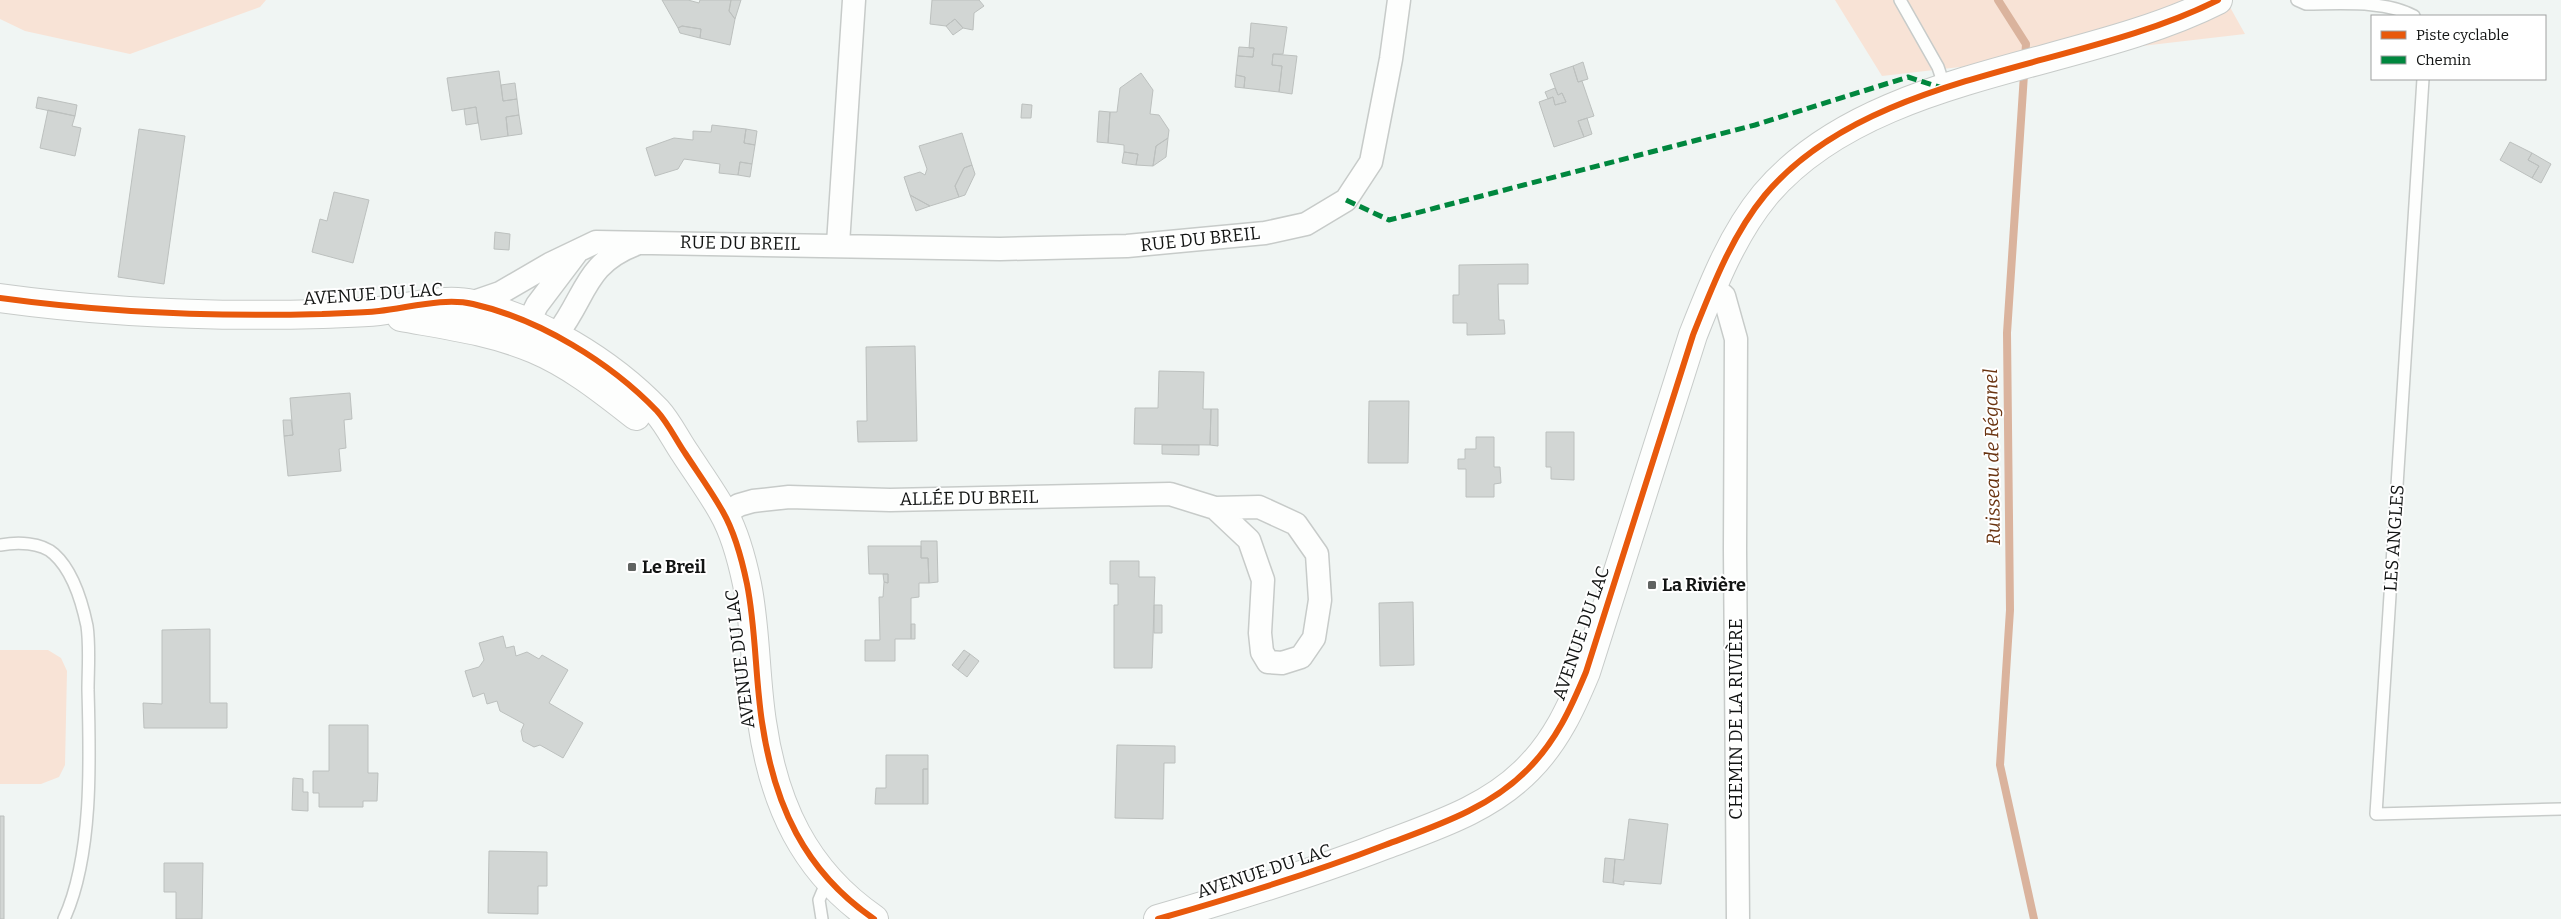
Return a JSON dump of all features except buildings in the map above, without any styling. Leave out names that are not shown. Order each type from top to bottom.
[{"type":"street","points":[[838,244],[854,0]]},
{"type":"street","name":"RUE DU BREIL","points":[[471,303],[500,293],[550,264],[596,242],[838,244],[1000,248],[1127,246],[1264,233],[1306,224],[1346,200],[1371,162],[1391,59],[1399,0]]},
{"type":"street","name":"AVENUE DU LAC","points":[[1158,919],[1244,895],[1314,872],[1439,824],[1475,808],[1502,790],[1527,770],[1547,748],[1566,718],[1586,672],[1693,336],[1712,287],[1746,222],[1766,195],[1790,171],[1822,146],[1867,119],[1945,88],[2123,38],[2218,0]]},
{"type":"street","name":"RUE DU BREIL","points":[[578,252],[537,305],[531,317],[541,336],[593,272],[616,252],[642,242]]},
{"type":"street","name":"CHEMIN DE LA RIVIÈRE","points":[[1712,287],[1724,296],[1736,339],[1735,550],[1738,919]]},
{"type":"street","name":"AVENUE DU LAC","points":[[0,298],[60,306],[152,314],[284,315],[374,312],[441,303],[471,303],[611,371],[658,412],[724,514],[735,541],[747,585],[762,722],[770,764],[786,812],[802,846],[827,881],[853,905],[874,919]]},
{"type":"street","name":"AVENUE DU LAC","points":[[374,312],[495,335],[541,336]]},
{"type":"street","name":"ALLÉE DU BREIL","points":[[724,514],[738,505],[753,501],[789,497],[890,500],[1170,494],[1215,508],[1258,507],[1296,524],[1317,554],[1320,600],[1314,638],[1301,657],[1282,663],[1268,662],[1262,652],[1260,632],[1263,580],[1249,540],[1215,508]]},
{"type":"lane","points":[[1900,0],[1938,67],[1945,88]]},
{"type":"lane","points":[[2297,0],[2306,4],[2383,5],[2402,8],[2412,15]]},
{"type":"lane","name":"LES ANGLES","points":[[2424,80],[2376,814],[2561,809]]},
{"type":"lane","points":[[0,546],[30,543],[54,554],[72,578],[87,626],[90,755],[84,839],[69,908],[64,919]]},
{"type":"lane","points":[[822,919],[819,900],[827,881]]},
{"type":"shaded area","points":[[0,0],[266,0],[260,7],[130,54],[25,31],[0,19]]},
{"type":"shaded area","points":[[1835,0],[2226,0],[2245,34],[1882,76]]},
{"type":"shaded area","points":[[0,650],[48,650],[61,658],[67,671],[65,765],[59,777],[41,784],[0,784]]},
{"type":"waterway","name":"Ruisseau de Réganel","points":[[1998,0],[2026,44],[2007,333],[2010,610],[2000,765],[2034,919]]},
{"type":"marked path","points":[[1346,200],[1389,220],[1755,125],[1908,77],[1942,88]]},
{"type":"cycle path","points":[[1158,919],[1244,894],[1357,856],[1461,815],[1479,806],[1513,783],[1538,758],[1562,724],[1586,672],[1693,335],[1715,280],[1742,227],[1753,211],[1765,195],[1809,154],[1860,122],[1918,97],[1979,77],[2104,43],[2163,23],[2218,0]]},
{"type":"cycle path","points":[[0,298],[161,313],[241,315],[365,312],[438,302],[462,302],[498,311],[523,320],[572,345],[596,360],[618,376],[657,411],[727,520],[738,547],[747,584],[762,722],[767,752],[784,808],[796,833],[811,857],[829,880],[874,919]]},
{"type":"place","name":"Le Breil","points":[[632,567]]},
{"type":"place","name":"La Rivière","points":[[1652,585]]}]
